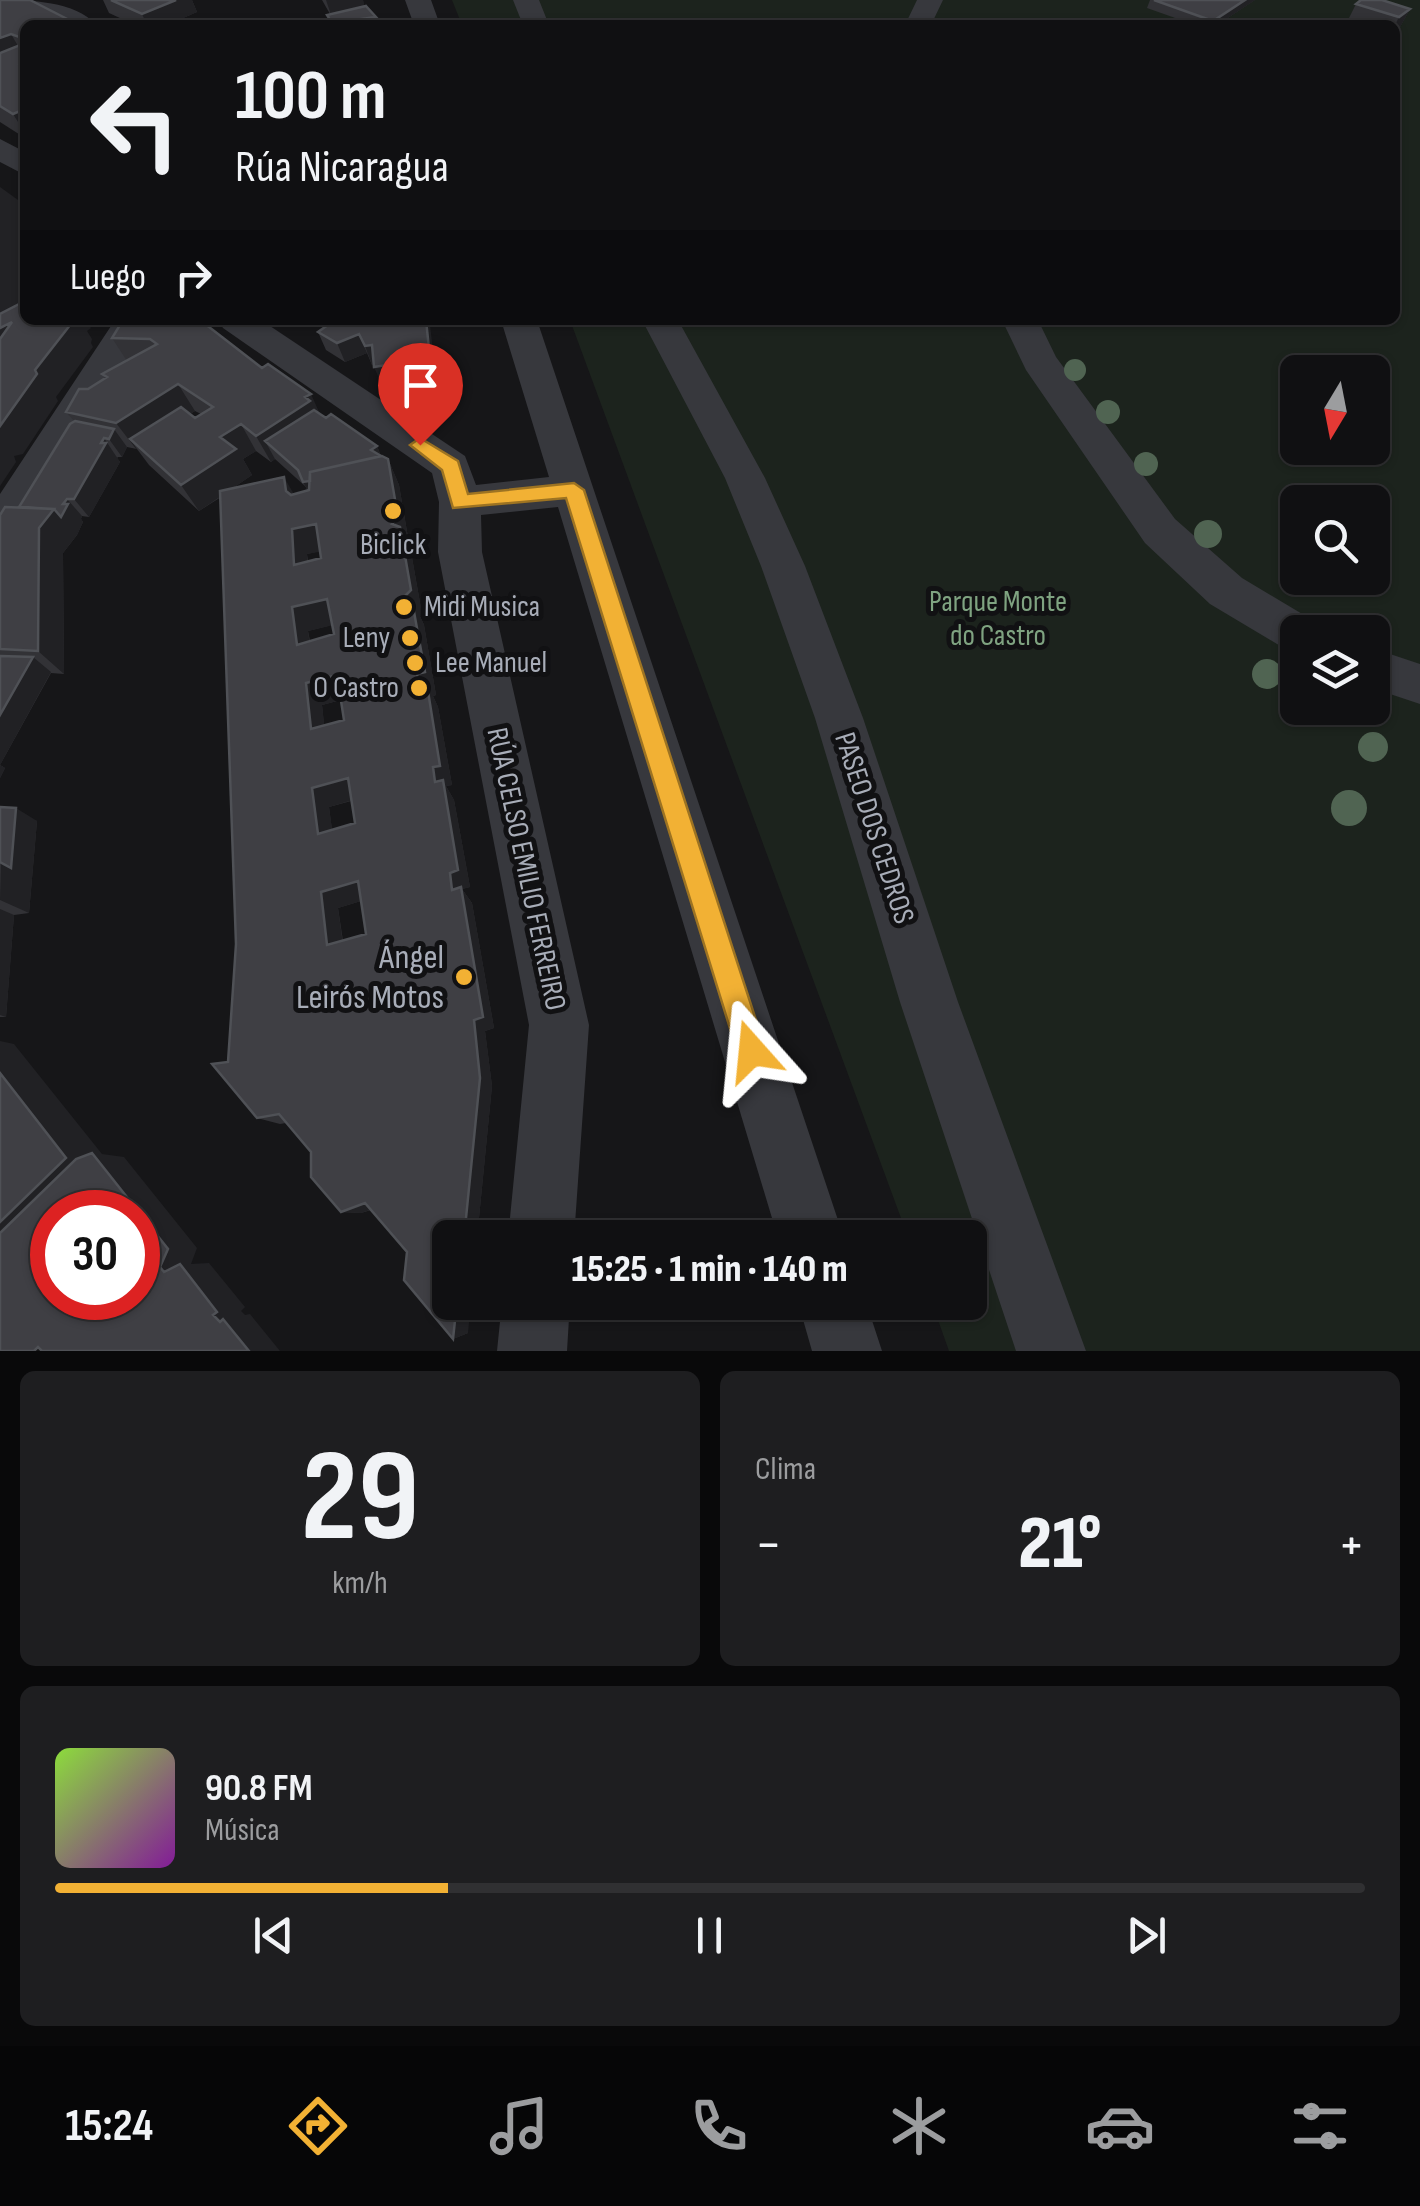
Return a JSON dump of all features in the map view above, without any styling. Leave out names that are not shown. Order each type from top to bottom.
[{"type":"street","points":[[0,3],[74,20]]},
{"type":"street","points":[[0,528],[130,325]]},
{"type":"street","points":[[243,325],[451,466],[460,502],[574,490]]},
{"type":"street","points":[[521,325],[805,1220]]},
{"type":"street","name":"PASEO DOS CEDROS","points":[[663,325],[745,478],[783,566],[839,718],[929,1002],[1051,1351]]},
{"type":"street","points":[[1022,325],[1039,361],[1160,531],[1226,591],[1280,623]]},
{"type":"street","name":"RÚA CELSO EMILIO FERREIRO","points":[[460,502],[460,552],[560,1026],[543,1220]]},
{"type":"street","points":[[1390,674],[1420,684]]},
{"type":"street","points":[[532,1351],[535,1320]]},
{"type":"street","points":[[838,1320],[847,1351]]},
{"type":"shaded area","points":[[0,187],[20,201],[21,325],[0,353]]},
{"type":"green space","name":"Parque Monte do Castro","points":[[452,0],[1420,0],[1420,1351],[949,1351],[938,1320],[987,1320],[987,1220],[902,1220],[572,325],[1400,325],[1400,20],[460,20]]},
{"type":"building","points":[[0,0],[30,0],[69,20],[20,20],[20,37],[11,34],[0,38]]},
{"type":"building","points":[[111,0],[176,0],[142,14]]},
{"type":"building","points":[[1154,0],[1245,0],[1210,20]]},
{"type":"building","points":[[1361,0],[1382,0],[1410,9],[1399,17],[1356,4]]},
{"type":"building","points":[[366,6],[376,17],[330,20],[327,15]]},
{"type":"building","points":[[20,45],[20,111],[13,114],[0,106],[0,53]]},
{"type":"building","points":[[20,304],[20,325],[70,325],[35,370],[37,374],[0,426],[0,339],[12,322],[0,328],[0,314]]},
{"type":"building","points":[[120,325],[206,325],[262,368],[268,364],[311,394],[305,397],[310,401],[256,436],[241,424],[220,437],[236,449],[181,485],[130,439],[181,407],[195,418],[213,407],[178,384],[116,423],[66,412],[79,389],[88,389],[107,377],[102,374],[157,344],[150,339],[112,338]]},
{"type":"building","points":[[328,325],[427,325],[430,358],[374,367],[372,345],[365,346],[359,334],[337,343],[318,332]]},
{"type":"building","points":[[314,410],[326,418],[331,414],[377,446],[371,450],[381,456],[310,472],[310,481],[303,482],[298,470],[265,441]]},
{"type":"building","points":[[75,421],[114,429],[109,439],[104,438],[101,443],[106,443],[74,499],[63,504],[68,504],[61,517],[54,509],[19,507],[70,424]]},
{"type":"building","points":[[382,456],[388,459],[398,517],[392,524],[400,527],[411,590],[404,597],[405,602],[412,601],[425,672],[417,674],[419,687],[427,685],[440,766],[433,767],[435,782],[443,780],[458,870],[450,873],[452,890],[461,887],[483,1017],[474,1020],[480,1078],[466,1220],[432,1220],[432,1314],[404,1280],[407,1252],[365,1203],[341,1212],[311,1177],[311,1152],[279,1114],[257,1118],[212,1064],[228,1062],[236,944],[220,491],[284,477],[286,491],[291,495],[309,490],[310,472]],"holes":[[[316,524],[321,558],[294,565],[292,529]],[[327,599],[334,634],[297,645],[292,607]],[[337,675],[344,720],[311,729],[306,683]],[[348,778],[355,823],[318,834],[312,788]],[[358,881],[366,934],[327,945],[321,892]]]},
{"type":"building","points":[[5,507],[54,509],[39,528],[38,651],[0,649],[0,515]]},
{"type":"building","points":[[0,656],[33,657],[0,715]]},
{"type":"building","points":[[0,807],[16,808],[11,868],[0,862]]},
{"type":"building","points":[[0,1073],[66,1158],[0,1222]]},
{"type":"building","points":[[92,1153],[121,1190],[44,1190],[76,1159]]},
{"type":"building","points":[[30,1204],[30,1320],[160,1320],[160,1267],[164,1272],[180,1264],[217,1312],[213,1315],[220,1322],[223,1319],[249,1351],[42,1351],[38,1347],[34,1351],[0,1351],[0,1233]]},
{"type":"building","points":[[160,1239],[168,1249],[160,1267]]},
{"type":"building","points":[[437,1320],[455,1320],[453,1339]]},
{"type":"place","name":"Biclick","points":[[393,511]]},
{"type":"place","name":"Midi Musica","points":[[404,607]]},
{"type":"place","name":"Leny","points":[[410,638]]},
{"type":"place","name":"Lee Manuel","points":[[415,663]]},
{"type":"place","name":"O Castro","points":[[419,688]]},
{"type":"place","name":"Ángel Leirós Motos","points":[[464,977]]},
{"type":"route","points":[[420,445],[451,466],[460,502],[574,490],[752,1051]]}]
